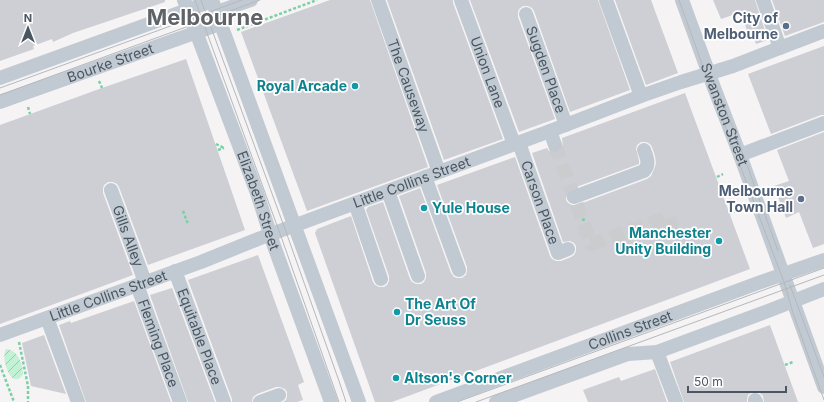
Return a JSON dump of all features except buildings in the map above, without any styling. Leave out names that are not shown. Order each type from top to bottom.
[{"type":"street","points":[[219,14],[251,0]]},
{"type":"street","name":"The Causeway","points":[[378,0],[439,172]]},
{"type":"street","name":"Union Lane","points":[[461,0],[516,144]]},
{"type":"street","points":[[606,0],[641,96]]},
{"type":"street","name":"Swanston Street","points":[[682,0],[824,387]]},
{"type":"street","points":[[763,0],[780,48]]},
{"type":"street","name":"Bourke Street","points":[[0,78],[186,5],[219,14]]},
{"type":"street","name":"Elizabeth Street","points":[[186,5],[257,193],[270,235],[331,402]]},
{"type":"street","name":"Bourke Street","points":[[0,102],[196,32],[219,14]]},
{"type":"street","name":"Elizabeth Street","points":[[219,14],[359,402]]},
{"type":"street","name":"Sugden Place","points":[[526,14],[566,125]]},
{"type":"street","name":"Little Collins Street","points":[[0,335],[176,271],[641,96],[733,66],[824,31]]},
{"type":"street","points":[[740,155],[824,124]]},
{"type":"street","points":[[550,131],[555,145]]},
{"type":"street","name":"Carson Place","points":[[516,144],[558,253],[568,249]]},
{"type":"street","points":[[574,197],[644,171],[648,163],[644,150]]},
{"type":"street","points":[[425,177],[458,270]]},
{"type":"street","name":"Gills Alley","points":[[111,190],[141,284]]},
{"type":"street","points":[[388,191],[418,276]]},
{"type":"street","points":[[355,204],[381,279]]},
{"type":"street","name":"Collins Street","points":[[436,402],[824,260]]},
{"type":"street","name":"Equitable Place","points":[[176,271],[224,402]]},
{"type":"street","name":"Fleming Place","points":[[141,284],[180,402]]},
{"type":"street","name":"Collins Street","points":[[496,402],[628,354],[658,352],[824,289]]},
{"type":"street","points":[[47,318],[78,402]]},
{"type":"street","points":[[658,352],[676,402]]},
{"type":"street","points":[[260,402],[279,395]]},
{"type":"path","points":[[219,14],[317,0]]},
{"type":"path","points":[[99,81],[102,88]]},
{"type":"path","points":[[28,108],[30,114]]},
{"type":"path","points":[[216,144],[224,148],[218,150]]},
{"type":"path","points":[[717,177],[723,174]]},
{"type":"path","points":[[183,211],[188,224]]},
{"type":"path","points":[[729,213],[736,211]]},
{"type":"path","points":[[582,220],[586,219]]},
{"type":"path","points":[[18,339],[28,386],[28,402]]},
{"type":"path","points":[[785,366],[793,362]]},
{"type":"path","points":[[0,365],[14,402]]},
{"type":"green space","points":[[6,349],[16,354],[21,362],[23,374],[19,379],[11,377],[8,372],[5,360]]},
{"type":"tunnel","points":[[555,145],[591,244],[669,217],[673,230]]},
{"type":"tram line","points":[[195,0],[283,242],[339,402]]},
{"type":"tram line","points":[[201,0],[285,229],[346,402]]},
{"type":"tram line","points":[[0,88],[242,0]]},
{"type":"tram line","points":[[0,95],[260,0]]},
{"type":"tram line","points":[[679,0],[784,282],[793,313],[824,400]]},
{"type":"tram line","points":[[715,83],[743,154],[778,251]]},
{"type":"tram line","points":[[457,402],[824,268]]},
{"type":"tram line","points":[[476,402],[824,275]]},
{"type":"tram line","points":[[790,285],[824,377]]},
{"type":"place","name":"City of Melbourne","points":[[786,26]]},
{"type":"place","name":"Royal Arcade","points":[[355,86]]},
{"type":"place","name":"Melbourne Town Hall","points":[[801,199]]},
{"type":"place","name":"Yule House","points":[[424,208]]},
{"type":"place","name":"Manchester Unity Building","points":[[719,241]]},
{"type":"place","name":"The Art Of Dr Seuss","points":[[397,312]]},
{"type":"place","name":"Altson's Corner","points":[[396,378]]},
{"type":"district","name":"Melbourne","points":[[205,17]]}]
